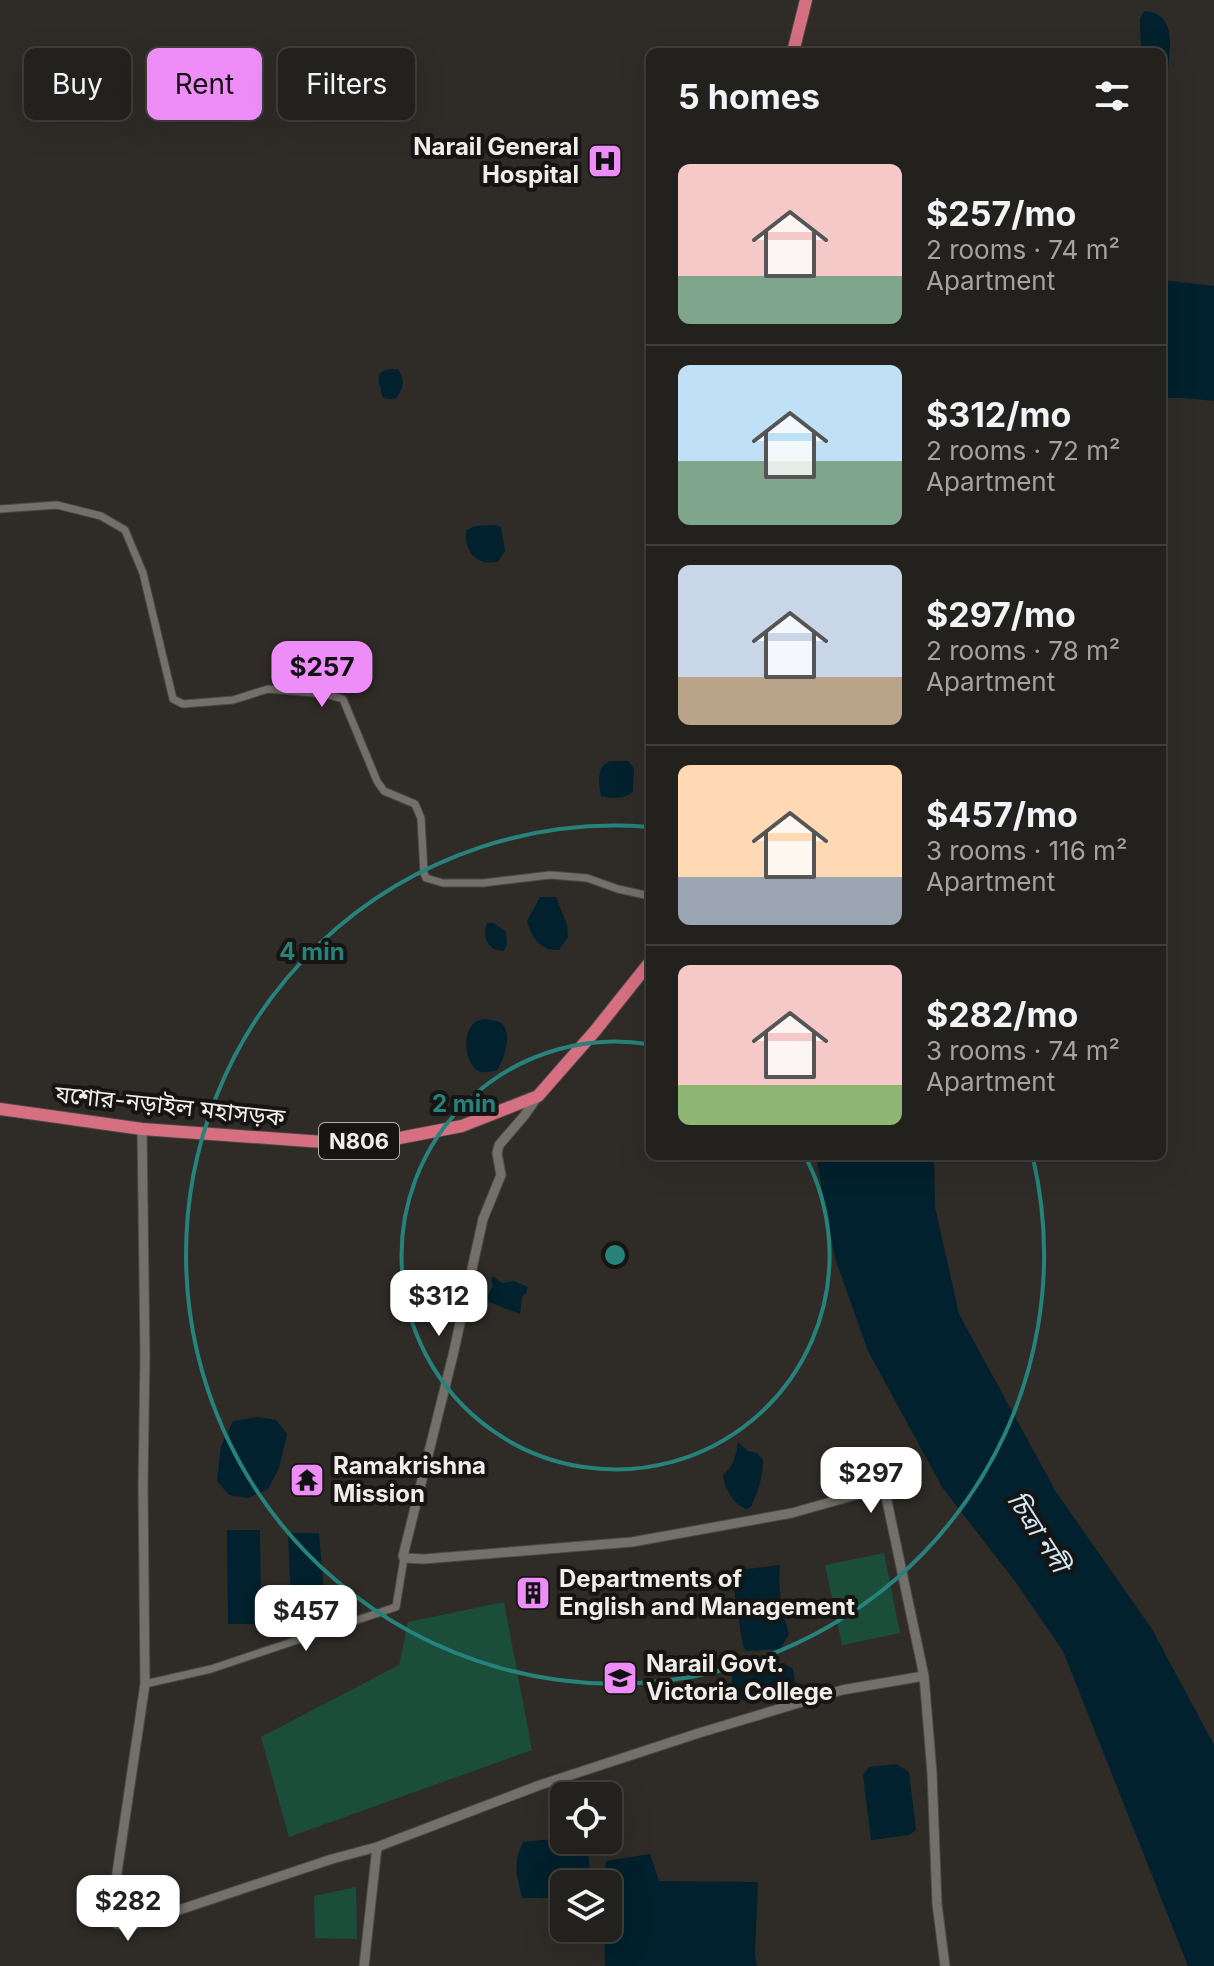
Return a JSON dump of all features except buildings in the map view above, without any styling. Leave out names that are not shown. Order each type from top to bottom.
[{"type":"highway","points":[[794,48],[806,0]]},
{"type":"highway","name":"যশোর-নড়াইল মহাসড়ক","points":[[0,1109],[142,1129],[323,1142],[389,1140],[462,1126],[538,1096],[646,967]]},
{"type":"street","points":[[0,509],[57,505],[101,516],[125,530],[143,573],[173,699],[183,704],[233,700],[268,689],[325,694],[343,699],[377,781],[384,791],[415,804],[421,818],[424,873],[431,881],[483,883],[550,875],[587,878],[646,895]]},
{"type":"street","points":[[145,1684],[211,1669],[396,1607],[403,1556],[483,1219],[501,1175],[497,1153],[499,1145],[538,1096]]},
{"type":"street","points":[[142,1129],[145,1684],[111,1913],[116,1924],[128,1927],[377,1847],[540,1785],[699,1733],[842,1690],[924,1676]]},
{"type":"street","points":[[404,1558],[632,1542],[792,1513],[884,1487],[924,1676],[932,1773],[937,1904],[945,1966]]},
{"type":"street","points":[[364,1966],[377,1847]]},
{"type":"green space","points":[[884,1553],[900,1633],[842,1645],[825,1565]]},
{"type":"green space","points":[[504,1602],[532,1750],[289,1837],[261,1737],[399,1665],[408,1622]]},
{"type":"green space","points":[[356,1887],[357,1939],[315,1938],[314,1896]]},
{"type":"water","points":[[1144,11],[1155,13],[1167,24],[1170,51],[1168,71],[1166,48],[1141,48],[1140,18]]},
{"type":"water","points":[[1166,280],[1214,286],[1214,401],[1166,398]]},
{"type":"water","points":[[398,369],[403,380],[401,391],[396,398],[385,398],[381,394],[379,375]]},
{"type":"water","points":[[475,526],[501,527],[505,551],[498,562],[484,562],[469,549],[467,530]]},
{"type":"water","points":[[611,761],[628,761],[634,768],[633,792],[618,798],[601,796],[600,771]]},
{"type":"water","points":[[540,897],[556,897],[567,925],[568,937],[559,950],[542,946],[529,927],[527,921]]},
{"type":"water","points":[[487,923],[494,923],[506,932],[507,945],[503,951],[494,949],[487,941]]},
{"type":"water","points":[[484,1019],[501,1023],[507,1035],[500,1066],[497,1070],[485,1072],[478,1071],[470,1062],[466,1041],[473,1024]]},
{"type":"water","name":"চিত্রা নদী","points":[[817,1160],[934,1160],[935,1207],[959,1314],[1056,1492],[1152,1629],[1214,1745],[1214,1966],[1188,1966],[1063,1651],[1017,1584],[942,1487],[868,1351],[835,1258]]},
{"type":"water","points":[[492,1277],[502,1283],[514,1281],[528,1287],[522,1297],[520,1314],[489,1302],[487,1296],[493,1286]]},
{"type":"water","points":[[258,1417],[276,1420],[287,1434],[279,1468],[268,1489],[248,1498],[229,1495],[217,1481],[221,1446],[233,1421]]},
{"type":"water","points":[[738,1442],[763,1460],[758,1490],[751,1507],[746,1509],[730,1495],[723,1475],[732,1464]]},
{"type":"water","points":[[227,1530],[260,1530],[261,1624],[228,1624]]},
{"type":"water","points":[[288,1533],[319,1533],[324,1595],[291,1604]]},
{"type":"water","points":[[780,1565],[781,1600],[789,1634],[780,1649],[746,1651],[731,1571]]},
{"type":"water","points":[[784,1663],[793,1669],[795,1683],[784,1691],[744,1701],[735,1692],[732,1673],[757,1665]]},
{"type":"water","points":[[896,1764],[909,1772],[916,1830],[909,1835],[871,1840],[863,1775],[869,1767]]},
{"type":"water","points":[[550,1839],[550,1854],[588,1854],[590,1870],[550,1870],[550,1898],[522,1898],[517,1864],[523,1842]]},
{"type":"water","points":[[650,1854],[659,1881],[758,1882],[757,1966],[605,1966],[604,1942],[622,1942],[622,1870],[605,1870],[606,1861]]},
{"type":"water","points":[[127,1887],[151,1889],[151,1907],[126,1916]]},
{"type":"place","name":"Narail General Hospital","points":[[605,161]]},
{"type":"place","name":"Ramakrishna Mission","points":[[307,1480]]},
{"type":"place","name":"Departments of English and Management","points":[[533,1593]]},
{"type":"place","name":"Narail Govt. Victoria College","points":[[620,1678]]}]
